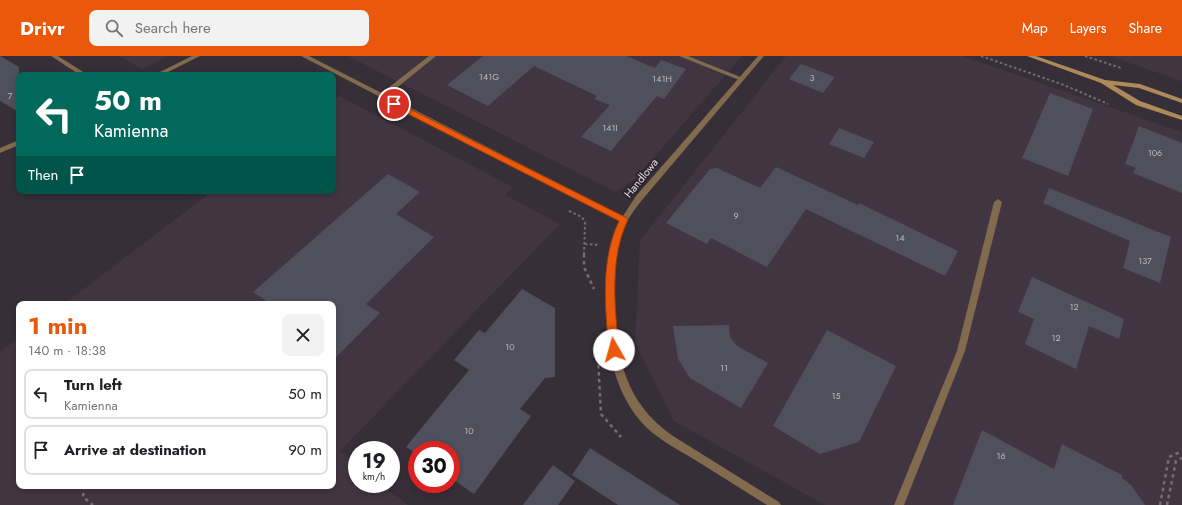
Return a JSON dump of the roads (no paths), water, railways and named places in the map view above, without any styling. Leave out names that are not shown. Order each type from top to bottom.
[{"type":"main road","points":[[1030,56],[1104,82],[1138,103],[1182,118]]},
{"type":"main road","points":[[1104,82],[1140,86],[1182,101]]},
{"type":"street","points":[[54,56],[80,72]]},
{"type":"street","points":[[163,72],[197,56]]},
{"type":"street","points":[[304,56],[334,72]]},
{"type":"street","points":[[381,97],[433,56]]},
{"type":"street","points":[[682,56],[741,79]]},
{"type":"street","name":"Handlowa","points":[[761,56],[640,198],[624,220],[619,231],[613,258],[610,310],[616,360],[626,391],[646,420],[664,435],[776,505]]},
{"type":"street","points":[[336,73],[624,220]]},
{"type":"street","points":[[0,151],[16,143]]},
{"type":"street","points":[[899,505],[961,351],[998,202]]}]
